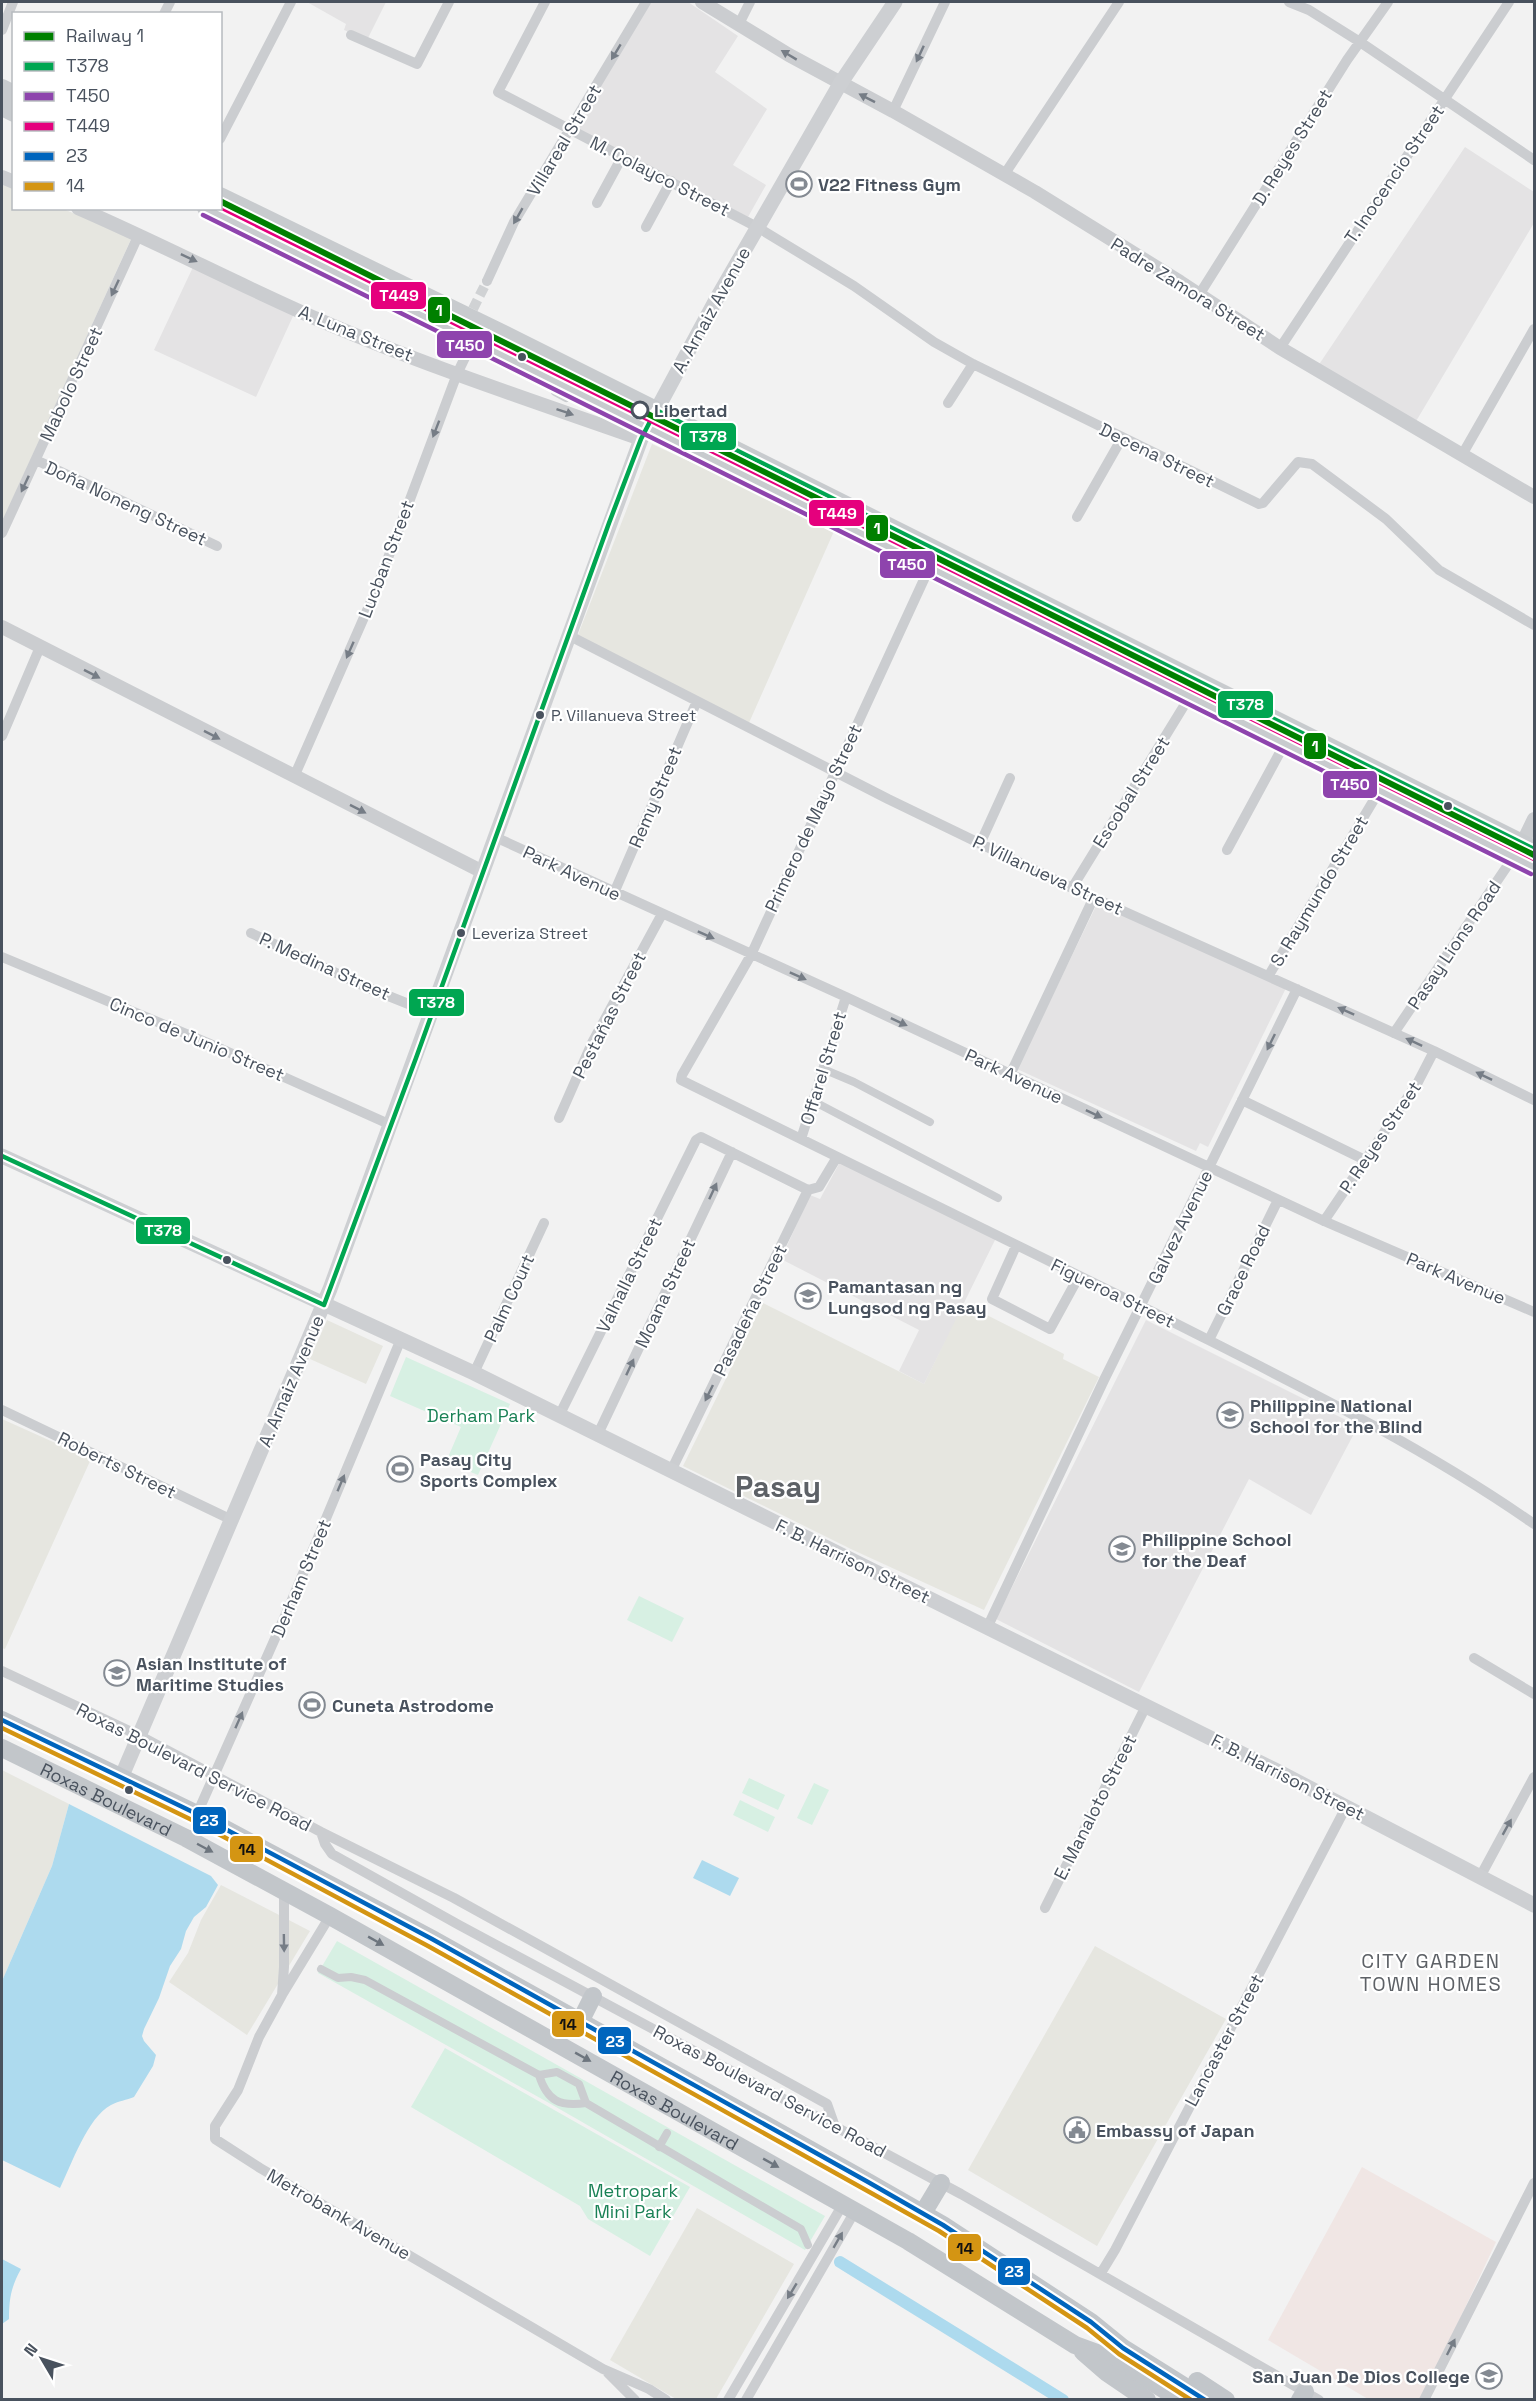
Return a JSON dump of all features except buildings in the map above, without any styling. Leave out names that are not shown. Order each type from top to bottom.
[{"type":"highway","name":"Roxas Boulevard","points":[[2,1720],[197,1814],[432,1939],[923,2213],[1091,2322],[1124,2348],[1206,2400]]},
{"type":"highway","name":"Roxas Boulevard","points":[[2,1748],[186,1838],[284,1890],[849,2207],[1075,2345],[1116,2360],[1181,2400]]},
{"type":"highway","points":[[580,2022],[593,1996]]},
{"type":"highway","points":[[923,2213],[941,2183]]},
{"type":"highway","points":[[1091,2322],[1129,2339],[1226,2400]]},
{"type":"highway","points":[[1075,2345],[1106,2372],[1148,2400]]},
{"type":"main road","name":"A. Arnaiz Avenue","points":[[121,1779],[324,1305],[392,1125],[568,635],[644,433],[757,227],[840,84],[896,2]]},
{"type":"main road","points":[[222,197],[596,375],[656,410],[934,559],[1384,783],[1524,850],[1534,867]]},
{"type":"main road","points":[[210,210],[471,338],[644,433],[934,559]]},
{"type":"main road","points":[[1095,639],[1190,696],[1216,700],[1285,743],[1326,754]]},
{"type":"main road","name":"F. B. Harrison Street","points":[[2,1156],[474,1373],[1146,1706],[1534,1905]]},
{"type":"street","points":[[2,30],[13,2]]},
{"type":"street","points":[[222,135],[291,2]]},
{"type":"street","points":[[351,35],[417,64],[449,2]]},
{"type":"street","name":"M. Colayco Street","points":[[545,2],[498,93],[757,227]]},
{"type":"street","name":"Villareal Street","points":[[487,281],[514,222],[646,2]]},
{"type":"street","name":"Padre Zamora Street","points":[[702,2],[840,84],[893,111],[1004,175],[1199,295],[1280,348],[1534,497]]},
{"type":"street","points":[[739,24],[750,2]]},
{"type":"street","points":[[893,111],[945,2]]},
{"type":"street","points":[[1004,175],[1119,2]]},
{"type":"street","points":[[1289,2],[1312,6],[1360,42],[1534,160]]},
{"type":"street","name":"D. Reyes Street","points":[[1199,295],[1360,42],[1388,2]]},
{"type":"street","name":"T. Inocencio Street","points":[[1280,348],[1509,2]]},
{"type":"street","points":[[597,203],[622,157]]},
{"type":"street","points":[[646,227],[671,181]]},
{"type":"street","name":"A. Luna Street","points":[[83,210],[139,234],[317,319],[457,374],[644,433]]},
{"type":"street","name":"Decena Street","points":[[757,227],[854,286],[934,342],[973,364],[1259,504],[1263,503],[1298,462],[1312,464],[1386,519],[1440,570],[1534,625]]},
{"type":"street","name":"Mabolo Street","points":[[2,533],[139,234]]},
{"type":"street","points":[[471,338],[472,314]]},
{"type":"street","points":[[1462,456],[1534,329]]},
{"type":"street","name":"Lucban Street","points":[[294,777],[376,590],[457,374],[471,345],[471,338]]},
{"type":"street","points":[[948,403],[973,364]]},
{"type":"street","points":[[1077,517],[1122,438]]},
{"type":"street","name":"Doña Noneng Street","points":[[36,460],[217,546]]},
{"type":"street","name":"Primero de Mayo Street","points":[[681,1080],[751,954],[934,559]]},
{"type":"street","points":[[2,627],[483,872]]},
{"type":"street","name":"P. Villanueva Street","points":[[568,635],[833,773],[1072,888],[1269,975],[1534,1100]]},
{"type":"street","points":[[2,736],[40,647]]},
{"type":"street","name":"Escobal Street","points":[[1072,888],[1190,696]]},
{"type":"street","name":"Remy Street","points":[[614,892],[697,701]]},
{"type":"street","points":[[1227,850],[1285,743]]},
{"type":"street","points":[[980,843],[1010,778]]},
{"type":"street","name":"S. Raymundo Street","points":[[1269,975],[1384,783]]},
{"type":"street","points":[[1524,850],[1534,819]]},
{"type":"street","name":"Park Avenue","points":[[495,837],[1278,1200],[1534,1312]]},
{"type":"street","name":"Pasay Lions Road","points":[[1394,1033],[1524,850]]},
{"type":"street","points":[[1010,1075],[1094,897]]},
{"type":"street","name":"Pestañas Street","points":[[559,1118],[592,1043],[662,914]]},
{"type":"street","name":"P. Medina Street","points":[[251,933],[366,987],[431,1013]]},
{"type":"street","name":"Cinco de Junio Street","points":[[2,957],[208,1043],[392,1125]]},
{"type":"street","name":"Galvez Avenue","points":[[987,1628],[1104,1380],[1297,989]]},
{"type":"street","name":"Offarel Street","points":[[801,1139],[846,998]]},
{"type":"street","name":"P. Reyes Street","points":[[1324,1221],[1418,1082],[1434,1051]]},
{"type":"street","points":[[823,1069],[854,1082],[930,1122]]},
{"type":"street","name":"Figueroa Street","points":[[681,1080],[1209,1340],[1365,1421],[1500,1500],[1534,1524]]},
{"type":"street","points":[[1242,1100],[1365,1160]]},
{"type":"street","points":[[813,1101],[998,1198]]},
{"type":"street","name":"Valhalla Street","points":[[559,1416],[693,1146],[701,1137],[732,1152]]},
{"type":"street","points":[[732,1152],[808,1190]]},
{"type":"street","name":"Moana Street","points":[[598,1434],[732,1152]]},
{"type":"street","name":"Pasadeña Street","points":[[671,1471],[808,1190],[819,1187],[837,1157]]},
{"type":"street","name":"Grace Road","points":[[1209,1340],[1278,1200]]},
{"type":"street","name":"Palm Court","points":[[474,1373],[544,1223]]},
{"type":"street","points":[[1016,1246],[992,1299],[1050,1329],[1079,1276]]},
{"type":"street","name":"Derham Street","points":[[197,1814],[289,1607],[401,1339]]},
{"type":"street","name":"Roberts Street","points":[[2,1410],[232,1520]]},
{"type":"street","points":[[1474,1658],[1534,1694]]},
{"type":"street","name":"Roxas Boulevard Service Road","points":[[2,1671],[140,1736],[321,1832],[332,1854],[834,2124],[1101,2272],[1308,2397]]},
{"type":"street","name":"E. Manaloto Street","points":[[1045,1908],[1146,1706]]},
{"type":"street","points":[[1480,1877],[1534,1778]]},
{"type":"street","name":"Lancaster Street","points":[[1101,2272],[1121,2239],[1346,1807]]},
{"type":"street","points":[[321,1832],[454,1898],[827,2104],[834,2124]]},
{"type":"street","name":"Metrobank Avenue","points":[[282,1995],[284,1890]]},
{"type":"street","name":"Metrobank Avenue","points":[[330,1916],[259,2037],[238,2090],[215,2126],[215,2139],[260,2168],[603,2368],[649,2389],[666,2400]]},
{"type":"street","points":[[321,1969],[338,1978],[351,1977],[365,1980],[539,2075],[560,2073],[579,2084],[586,2103]]},
{"type":"street","points":[[539,2075],[547,2094],[566,2105],[586,2103],[801,2229],[808,2245]]},
{"type":"street","points":[[659,2147],[667,2133]]},
{"type":"street","points":[[1424,2400],[1534,2183]]},
{"type":"street","points":[[728,2400],[806,2267],[849,2207]]},
{"type":"street","points":[[746,2400],[818,2274],[849,2207]]},
{"type":"street","points":[[806,2267],[818,2274]]},
{"type":"street","name":"Metrobank Avenue","points":[[603,2368],[635,2400]]},
{"type":"shaded area","points":[[307,2],[386,2],[367,40],[344,30],[346,24]]},
{"type":"shaded area","points":[[650,2],[688,2],[738,36],[715,72],[767,109],[733,165],[766,185],[748,217],[574,129]]},
{"type":"shaded area","points":[[1465,147],[1534,192],[1534,223],[1415,423],[1318,366]]},
{"type":"shaded area","points":[[2,183],[12,188],[12,210],[65,210],[132,237],[2,522]]},
{"type":"shaded area","points":[[193,267],[294,314],[256,397],[154,350]]},
{"type":"shaded area","points":[[652,444],[835,529],[748,725],[576,640]]},
{"type":"shaded area","points":[[1097,904],[1287,986],[1208,1147],[1200,1143],[1196,1151],[1017,1069]]},
{"type":"shaded area","points":[[840,1162],[996,1238],[924,1384],[899,1371],[919,1330],[781,1259],[810,1195],[820,1199]]},
{"type":"shaded area","points":[[763,1303],[924,1384],[963,1303],[1064,1354],[1063,1359],[1099,1377],[984,1610],[853,1550],[683,1466]]},
{"type":"shaded area","points":[[327,1320],[383,1346],[366,1384],[310,1359]]},
{"type":"shaded area","name":"Philippine School for the Deaf","points":[[1146,1320],[1358,1426],[1311,1515],[1249,1479],[1139,1692],[996,1619]]},
{"type":"shaded area","points":[[2,1419],[91,1459],[5,1649],[2,1648]]},
{"type":"shaded area","points":[[2,1770],[69,1804],[52,1866],[2,1981]]},
{"type":"shaded area","points":[[221,1885],[310,1931],[247,2035],[169,1982],[188,1953],[201,1920]]},
{"type":"shaded area","name":"Embassy of Japan","points":[[1095,1946],[1226,2019],[1097,2246],[968,2170]]},
{"type":"shaded area","points":[[1362,2167],[1496,2242],[1422,2399],[1368,2399],[1268,2340]]},
{"type":"shaded area","points":[[697,2208],[794,2264],[716,2399],[676,2399],[610,2360]]},
{"type":"green space","name":"Derham Park","points":[[406,1357],[510,1404],[478,1475],[446,1462],[461,1427],[390,1396]]},
{"type":"green space","points":[[639,1596],[684,1618],[672,1642],[627,1620]]},
{"type":"green space","points":[[749,1778],[785,1795],[778,1810],[742,1793]]},
{"type":"green space","points":[[814,1783],[829,1790],[812,1825],[797,1818]]},
{"type":"green space","points":[[740,1800],[775,1817],[768,1832],[733,1815]]},
{"type":"green space","points":[[337,1941],[825,2216],[805,2250],[318,1973]]},
{"type":"green space","name":"Metropark Mini Park","points":[[445,2048],[690,2187],[650,2256],[588,2219],[580,2206],[411,2107]]},
{"type":"water","points":[[69,1804],[211,1876],[218,1885],[206,1907],[194,1917],[186,1931],[181,1949],[170,1966],[159,1998],[144,2029],[142,2036],[144,2041],[156,2055],[153,2066],[134,2097],[111,2105],[95,2120],[81,2142],[60,2188],[2,2160],[2,1981],[52,1866]]},
{"type":"water","points":[[702,1860],[739,1878],[730,1896],[693,1878]]},
{"type":"water","points":[[2,2259],[21,2269],[11,2293],[9,2319],[2,2324]]},
{"type":"waterway","points":[[840,2262],[1063,2400]]},
{"type":"tunnel","points":[[473,309],[487,281]]},
{"type":"rail line","name":"1","points":[[222,202],[1534,855]]},
{"type":"transit line","name":"T449","points":[[222,208],[1534,859]]},
{"type":"transit line","name":"T450","points":[[203,215],[1531,874]]},
{"type":"transit line","name":"T378","points":[[324,1305],[416,1058],[609,523],[641,439],[656,410],[1534,849]]},
{"type":"transit line","name":"T378","points":[[2,1156],[324,1305]]},
{"type":"transit line","name":"23","points":[[2,1720],[197,1814],[432,1939],[868,2182],[943,2225],[1091,2322],[1123,2348],[1205,2400]]},
{"type":"transit line","name":"14","points":[[2,1728],[194,1821],[428,1946],[939,2231],[1087,2328],[1119,2354],[1191,2400]]},
{"type":"place","name":"V22 Fitness Gym","points":[[799,184]]},
{"type":"place","name":"Libertad","points":[[640,410]]},
{"type":"place","name":"P. Villanueva Street","points":[[540,715]]},
{"type":"place","name":"Leveriza Street","points":[[461,933]]},
{"type":"place","name":"Pamantasan ng Lungsod ng Pasay","points":[[808,1296]]},
{"type":"place","name":"Philippine National School for the Blind","points":[[1230,1415]]},
{"type":"place","name":"Pasay City Sports Complex","points":[[400,1469]]},
{"type":"place","name":"Philippine School for the Deaf","points":[[1122,1549]]},
{"type":"place","name":"Asian Institute of Maritime Studies","points":[[117,1673]]},
{"type":"place","name":"Cuneta Astrodome","points":[[312,1705]]},
{"type":"place","name":"Embassy of Japan","points":[[1077,2130]]},
{"type":"place","name":"San Juan De Dios College","points":[[1489,2376]]},
{"type":"district","name":"Pasay","points":[[778,1486]]},
{"type":"district","name":"CITY GARDEN TOWN HOMES","points":[[1431,1972]]}]
